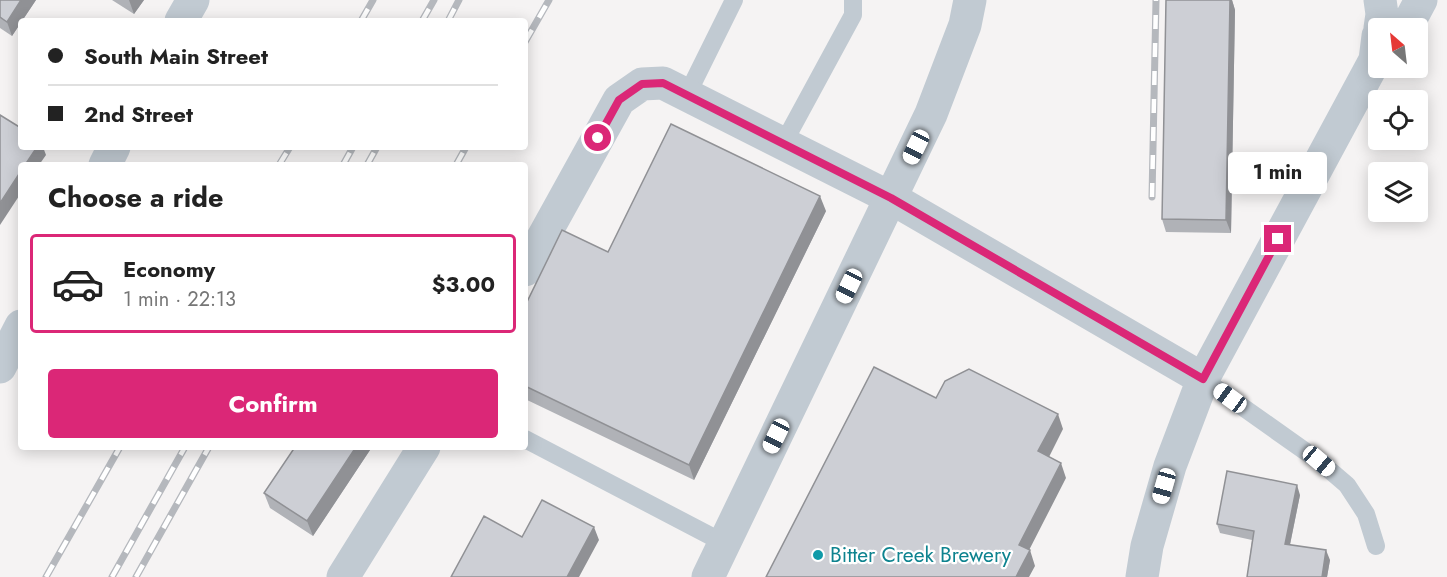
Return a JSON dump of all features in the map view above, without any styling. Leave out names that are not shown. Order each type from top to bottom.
[{"type":"street","points":[[183,18],[193,0]]},
{"type":"street","points":[[708,577],[931,114],[965,25],[970,0]]},
{"type":"street","points":[[1380,0],[1381,18]]},
{"type":"street","points":[[1411,18],[1421,0]]},
{"type":"street","points":[[1142,577],[1147,546],[1170,466],[1203,379],[1368,68]]},
{"type":"street","points":[[528,265],[619,100],[642,84],[663,83],[891,198],[1203,379]]},
{"type":"street","points":[[0,367],[18,332]]},
{"type":"street","points":[[343,577],[422,450]]},
{"type":"lane","points":[[687,95],[734,0]]},
{"type":"lane","points":[[783,144],[853,15],[853,0]]},
{"type":"lane","points":[[1203,379],[1319,461],[1347,485],[1366,514],[1376,546]]},
{"type":"lane","points":[[528,441],[724,543]]},
{"type":"building","points":[[0,0],[21,0],[7,22],[0,17]]},
{"type":"building","points":[[1166,0],[1230,0],[1226,220],[1162,219]]},
{"type":"building","points":[[0,115],[18,126],[18,150],[35,150],[27,162],[18,162],[18,176],[0,203]]},
{"type":"building","points":[[671,124],[820,196],[689,465],[528,387],[528,300],[562,230],[608,252]]},
{"type":"building","points":[[874,367],[936,398],[945,381],[969,369],[1058,414],[1038,451],[1061,463],[1019,545],[1030,550],[1016,577],[766,577]]},
{"type":"building","points":[[293,450],[354,450],[307,521],[264,493]]},
{"type":"building","points":[[1227,471],[1297,485],[1285,544],[1326,550],[1322,577],[1247,577],[1254,531],[1217,524]]},
{"type":"building","points":[[542,500],[594,527],[567,577],[451,577],[484,516],[522,537]]},
{"type":"railway","points":[[363,18],[373,0]]},
{"type":"railway","points":[[424,18],[434,0]]},
{"type":"railway","points":[[450,18],[459,0]]},
{"type":"railway","points":[[528,37],[549,0]]},
{"type":"railway","points":[[1152,197],[1156,0]]},
{"type":"railway","points":[[281,162],[288,150]]},
{"type":"railway","points":[[345,162],[351,150]]},
{"type":"railway","points":[[369,162],[375,150]]},
{"type":"railway","points":[[458,162],[464,150]]},
{"type":"railway","points":[[46,577],[118,450]]},
{"type":"railway","points":[[112,577],[183,450]]},
{"type":"railway","points":[[136,577],[207,450]]},
{"type":"place","name":"Bitter Creek Brewery","points":[[818,555]]},
{"type":"route","points":[[598,138],[619,100],[642,84],[663,83],[891,198],[1203,379],[1278,239]]}]
